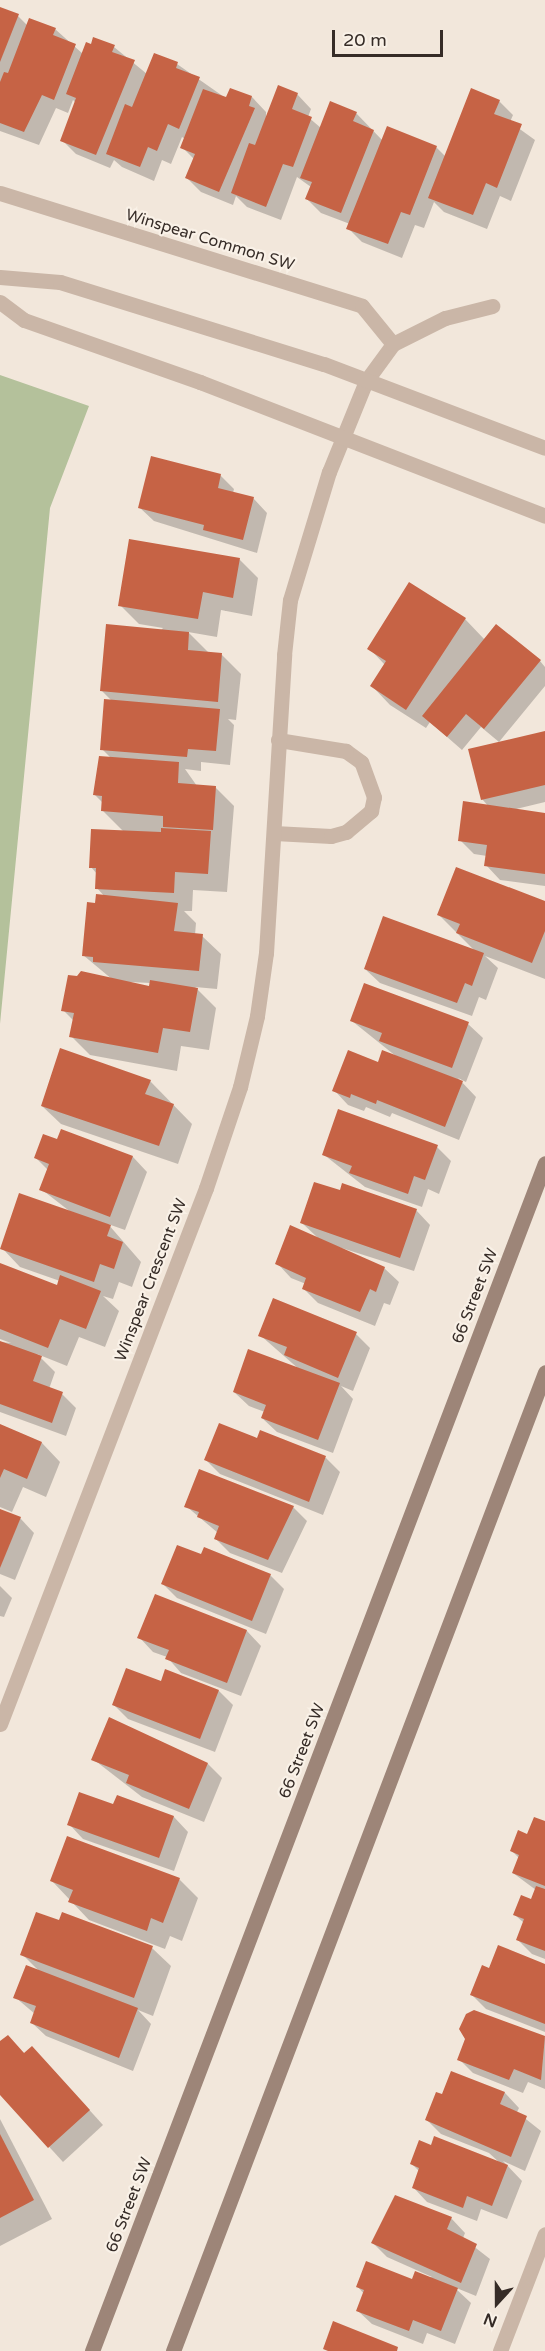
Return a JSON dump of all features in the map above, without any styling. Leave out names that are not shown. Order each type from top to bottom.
[{"type":"main road","name":"66 Street SW","points":[[92,2351],[545,1163]]},
{"type":"main road","points":[[173,2351],[545,1372]]},
{"type":"street","name":"Winspear Common SW","points":[[0,194],[362,306],[393,344]]},
{"type":"street","points":[[0,277],[60,282],[366,381],[545,447]]},
{"type":"street","points":[[0,302],[24,320],[344,438],[545,516]]},
{"type":"street","points":[[344,438],[366,381],[393,344],[445,318],[492,306]]},
{"type":"street","name":"Winspear Crescent SW","points":[[0,1724],[206,1188],[240,1087],[257,1016],[266,953],[278,740],[293,589],[310,525],[344,438]]},
{"type":"street","points":[[274,833],[331,836],[346,832],[371,811],[375,797],[361,762],[346,751],[278,740]]},
{"type":"street","points":[[500,2351],[544,2237]]},
{"type":"green space","points":[[0,375],[89,406],[50,508],[0,1024]]},
{"type":"building","points":[[0,7],[19,14],[0,62]]},
{"type":"building","points":[[29,18],[56,28],[53,35],[76,44],[54,100],[42,95],[24,132],[0,123],[0,82],[4,72],[8,73]]},
{"type":"building","points":[[93,37],[115,45],[112,52],[135,60],[96,155],[60,141],[76,98],[66,94],[86,42],[91,44]]},
{"type":"building","points":[[154,53],[178,62],[176,68],[200,77],[179,129],[168,124],[157,151],[148,147],[140,167],[106,154],[125,104],[132,107]]},
{"type":"building","points":[[278,85],[298,93],[292,109],[312,117],[293,167],[283,164],[266,207],[231,193],[249,143],[255,145]]},
{"type":"building","points":[[230,88],[252,96],[249,106],[255,108],[219,192],[185,178],[195,154],[180,148],[203,89],[226,97]]},
{"type":"building","points":[[471,88],[500,100],[494,114],[522,124],[497,188],[486,183],[473,215],[428,198]]},
{"type":"building","points":[[330,101],[357,112],[353,121],[374,130],[341,213],[305,199],[312,182],[300,178]]},
{"type":"building","points":[[387,126],[437,146],[410,215],[401,212],[388,244],[346,229]]},
{"type":"building","points":[[151,456],[221,474],[218,488],[254,497],[243,540],[203,530],[204,525],[138,508]]},
{"type":"building","points":[[129,539],[240,558],[233,598],[203,592],[198,619],[118,606]]},
{"type":"building","points":[[409,582],[466,618],[406,710],[370,686],[386,661],[367,649]]},
{"type":"building","points":[[106,624],[189,632],[188,650],[222,653],[218,702],[100,691]]},
{"type":"building","points":[[496,624],[541,660],[484,729],[466,714],[447,737],[422,716]]},
{"type":"building","points":[[104,699],[220,709],[216,751],[188,749],[187,757],[100,750]]},
{"type":"building","points":[[545,731],[545,785],[481,800],[468,749]]},
{"type":"building","points":[[99,756],[179,762],[178,783],[216,786],[213,830],[163,827],[163,816],[101,811],[102,796],[93,795]]},
{"type":"building","points":[[463,801],[545,813],[545,874],[484,866],[487,845],[458,841]]},
{"type":"building","points":[[161,828],[211,831],[208,874],[175,872],[174,893],[95,889],[96,868],[89,868],[91,829],[161,832]]},
{"type":"building","points":[[456,867],[545,901],[545,931],[532,963],[456,933],[460,924],[437,915]]},
{"type":"building","points":[[96,894],[178,903],[174,931],[203,934],[199,971],[93,962],[93,957],[82,956],[87,902],[95,903]]},
{"type":"building","points":[[383,916],[484,953],[472,986],[465,983],[457,1003],[364,969]]},
{"type":"building","points":[[81,971],[149,986],[150,980],[198,988],[190,1032],[163,1028],[158,1053],[69,1037],[74,1013],[61,1011],[68,975],[77,976]]},
{"type":"building","points":[[364,983],[469,1022],[452,1068],[379,1041],[382,1033],[350,1021]]},
{"type":"building","points":[[60,1048],[151,1080],[145,1094],[174,1104],[159,1146],[41,1106]]},
{"type":"building","points":[[348,1050],[378,1062],[382,1050],[463,1081],[445,1127],[377,1100],[376,1104],[351,1094],[350,1098],[332,1091]]},
{"type":"building","points":[[338,1109],[438,1145],[425,1180],[414,1176],[408,1194],[349,1173],[352,1166],[322,1155]]},
{"type":"building","points":[[61,1129],[133,1156],[110,1217],[39,1190],[49,1164],[34,1158],[43,1134],[57,1139]]},
{"type":"building","points":[[314,1182],[340,1190],[342,1183],[417,1209],[400,1258],[300,1223]]},
{"type":"building","points":[[19,1193],[111,1225],[107,1236],[123,1242],[114,1269],[100,1264],[94,1282],[0,1249]]},
{"type":"building","points":[[290,1225],[385,1267],[376,1292],[370,1289],[360,1312],[302,1289],[306,1278],[275,1264]]},
{"type":"building","points":[[0,1263],[57,1285],[60,1275],[101,1291],[86,1329],[60,1319],[48,1348],[0,1329]]},
{"type":"building","points":[[273,1298],[357,1332],[338,1378],[284,1355],[287,1347],[258,1336]]},
{"type":"building","points":[[0,1341],[42,1356],[33,1381],[63,1392],[52,1423],[0,1404]]},
{"type":"building","points":[[248,1349],[340,1383],[318,1440],[261,1418],[266,1405],[233,1392]]},
{"type":"building","points":[[219,1423],[257,1438],[260,1430],[326,1456],[309,1502],[204,1460]]},
{"type":"building","points":[[0,1424],[42,1442],[27,1479],[4,1469],[0,1478]]},
{"type":"building","points":[[199,1469],[294,1506],[268,1560],[214,1539],[219,1526],[197,1517],[199,1512],[184,1507]]},
{"type":"building","points":[[0,1509],[21,1517],[0,1568]]},
{"type":"building","points":[[177,1545],[201,1554],[204,1547],[271,1574],[252,1621],[161,1584]]},
{"type":"building","points":[[155,1594],[247,1630],[227,1683],[165,1659],[169,1650],[137,1638]]},
{"type":"building","points":[[126,1668],[161,1681],[165,1669],[219,1690],[200,1739],[112,1705]]},
{"type":"building","points":[[109,1717],[208,1763],[189,1809],[126,1783],[129,1775],[91,1760]]},
{"type":"building","points":[[79,1792],[113,1804],[117,1795],[174,1816],[159,1858],[67,1825]]},
{"type":"building","points":[[534,1817],[545,1821],[545,1886],[512,1873],[519,1855],[510,1851],[518,1830],[527,1834]]},
{"type":"building","points":[[67,1836],[180,1878],[163,1923],[151,1918],[147,1931],[68,1902],[73,1890],[50,1881]]},
{"type":"building","points":[[536,1886],[545,1889],[545,1951],[516,1940],[524,1919],[513,1915],[521,1895],[531,1899]]},
{"type":"building","points":[[36,1912],[59,1920],[62,1912],[153,1946],[134,1998],[20,1955]]},
{"type":"building","points":[[498,1945],[545,1964],[545,2024],[470,1995],[482,1965],[489,1968]]},
{"type":"building","points":[[26,1965],[138,2008],[119,2058],[30,2023],[36,2006],[13,1998]]},
{"type":"building","points":[[474,2010],[545,2036],[541,2080],[514,2069],[509,2080],[457,2060],[465,2039],[459,2029],[466,2014]]},
{"type":"building","points":[[8,2035],[24,2053],[32,2046],[90,2110],[48,2148],[0,2095],[0,2041]]},
{"type":"building","points":[[451,2071],[505,2092],[500,2104],[527,2116],[511,2157],[425,2120],[436,2092],[442,2094]]},
{"type":"building","points":[[0,2134],[34,2200],[0,2218]]},
{"type":"building","points":[[434,2136],[508,2165],[492,2206],[467,2196],[463,2208],[412,2188],[419,2168],[410,2164],[419,2140],[431,2145]]},
{"type":"building","points":[[395,2195],[452,2217],[447,2229],[477,2244],[461,2283],[371,2243]]},
{"type":"building","points":[[366,2261],[412,2279],[415,2271],[458,2288],[441,2331],[413,2320],[409,2331],[356,2311],[364,2290],[356,2287]]},
{"type":"building","points":[[333,2321],[398,2347],[397,2351],[328,2351],[323,2349]]}]
